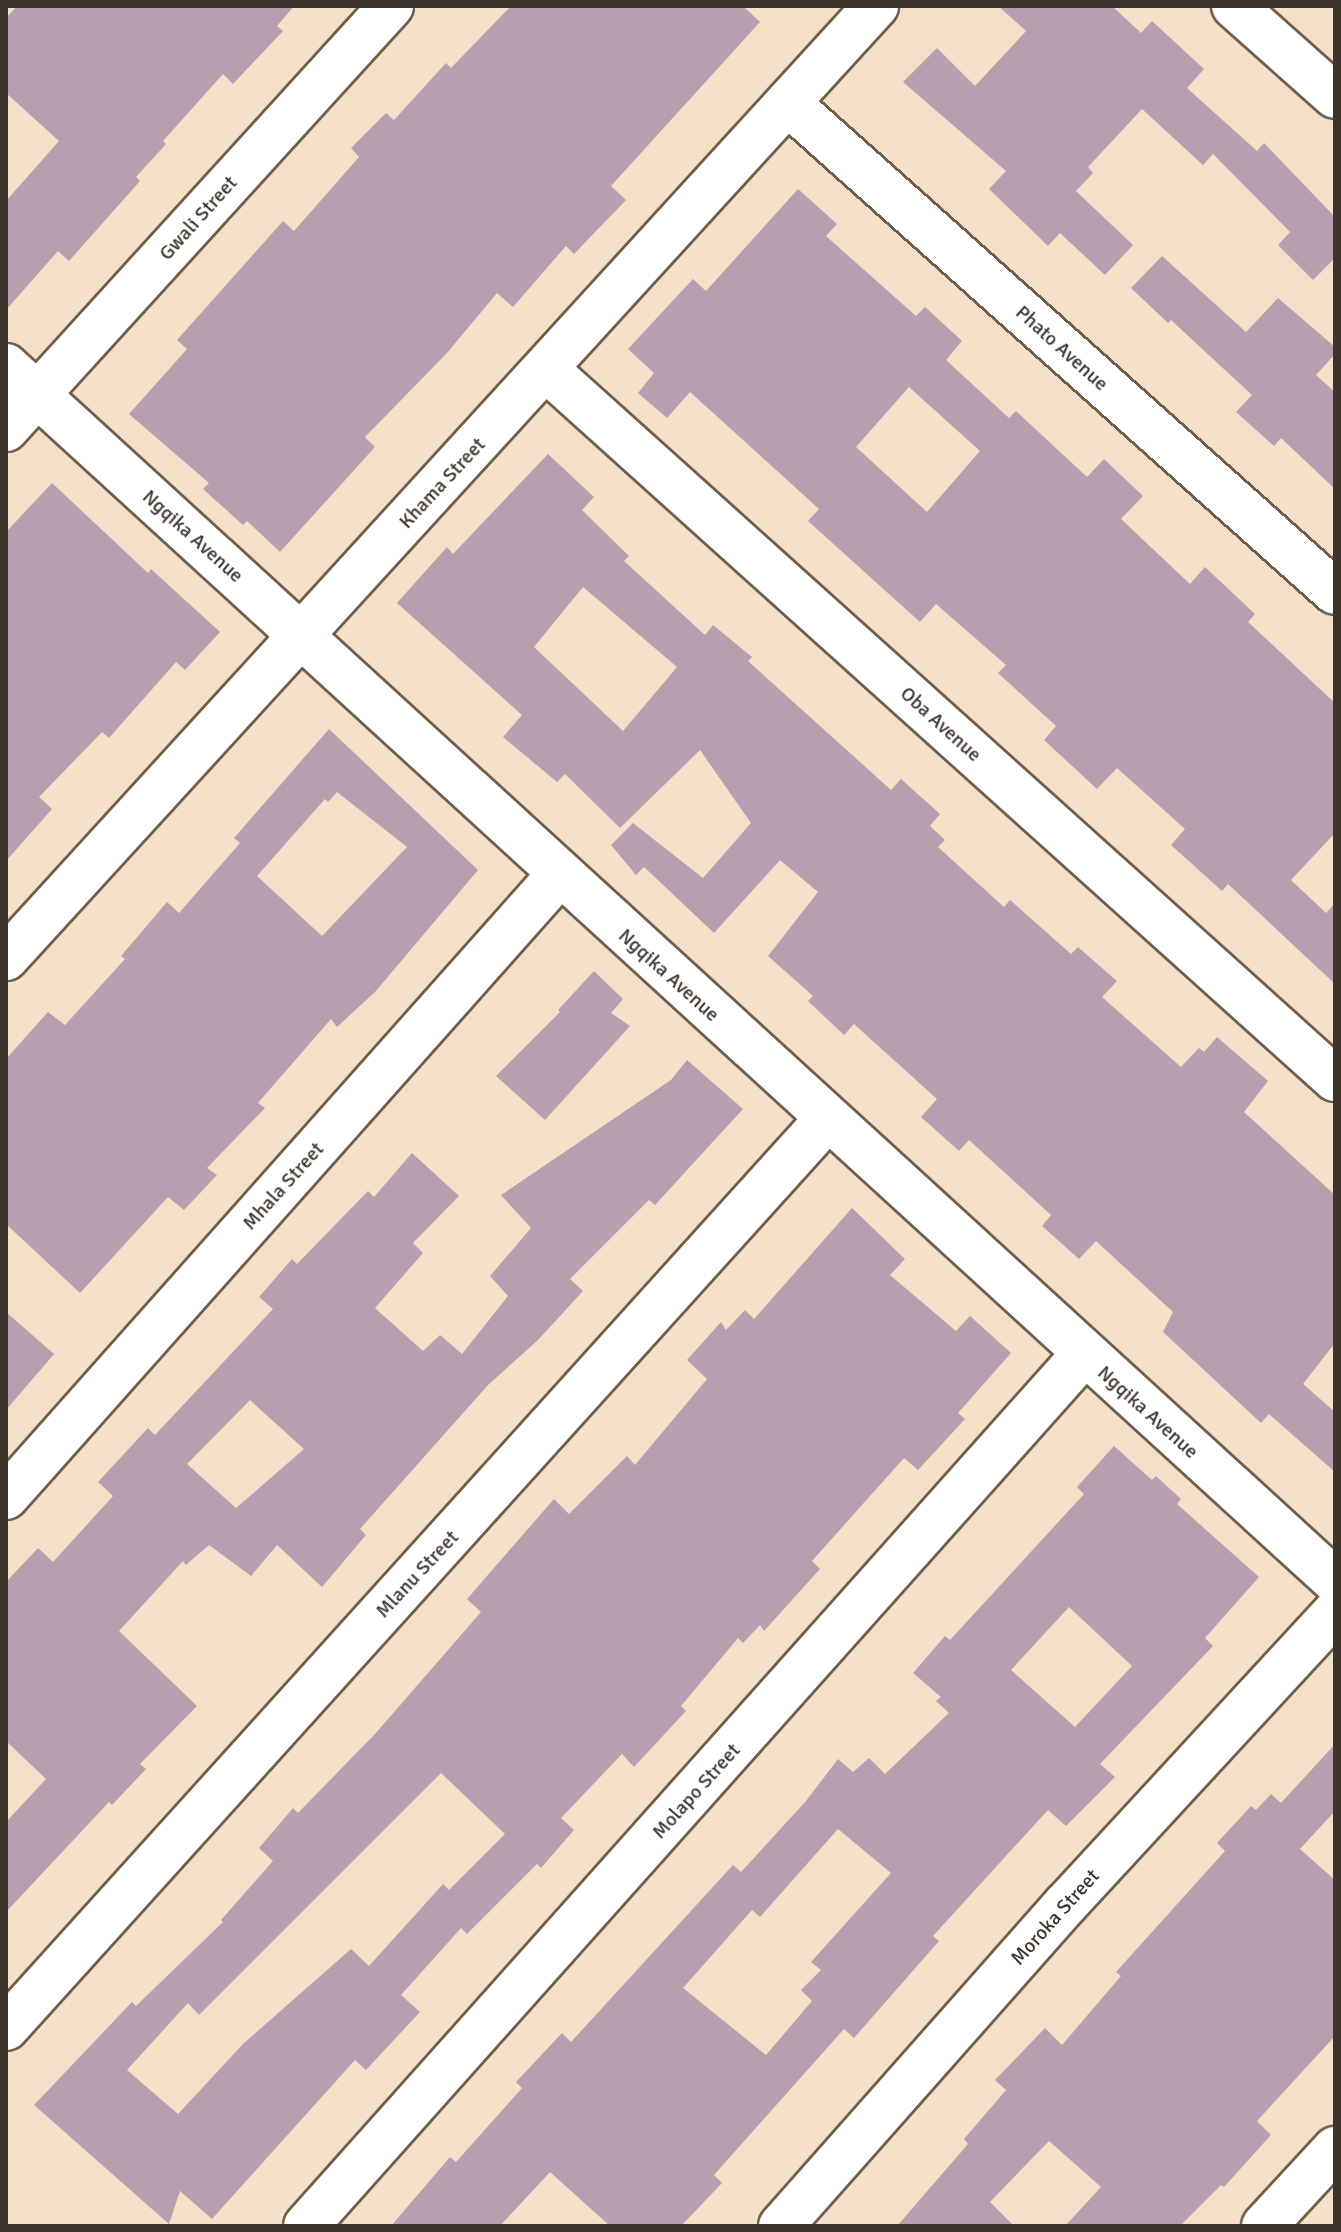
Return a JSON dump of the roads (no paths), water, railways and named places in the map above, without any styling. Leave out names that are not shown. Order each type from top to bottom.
[{"type":"street","name":"Gwali Street","points":[[6,429],[22,380],[391,6]]},
{"type":"street","name":"Khama Street","points":[[6,958],[547,370],[876,6]]},
{"type":"street","points":[[1234,6],[1335,96]]},
{"type":"street","name":"Phato Avenue","points":[[789,104],[1335,592]]},
{"type":"street","name":"Oba Avenue","points":[[547,370],[1335,1079]]},
{"type":"street","name":"Ngqika Avenue","points":[[22,380],[559,875],[1335,1581]]},
{"type":"street","name":"Mhala Street","points":[[6,1497],[559,875]]},
{"type":"street","name":"Mlanu Street","points":[[6,2028],[827,1119]]},
{"type":"street","name":"Molapo Street","points":[[306,2226],[1084,1354]]},
{"type":"street","name":"Moroka Street","points":[[781,2226],[1067,1903],[1335,1613]]},
{"type":"street","points":[[1264,2226],[1335,2149]]}]
